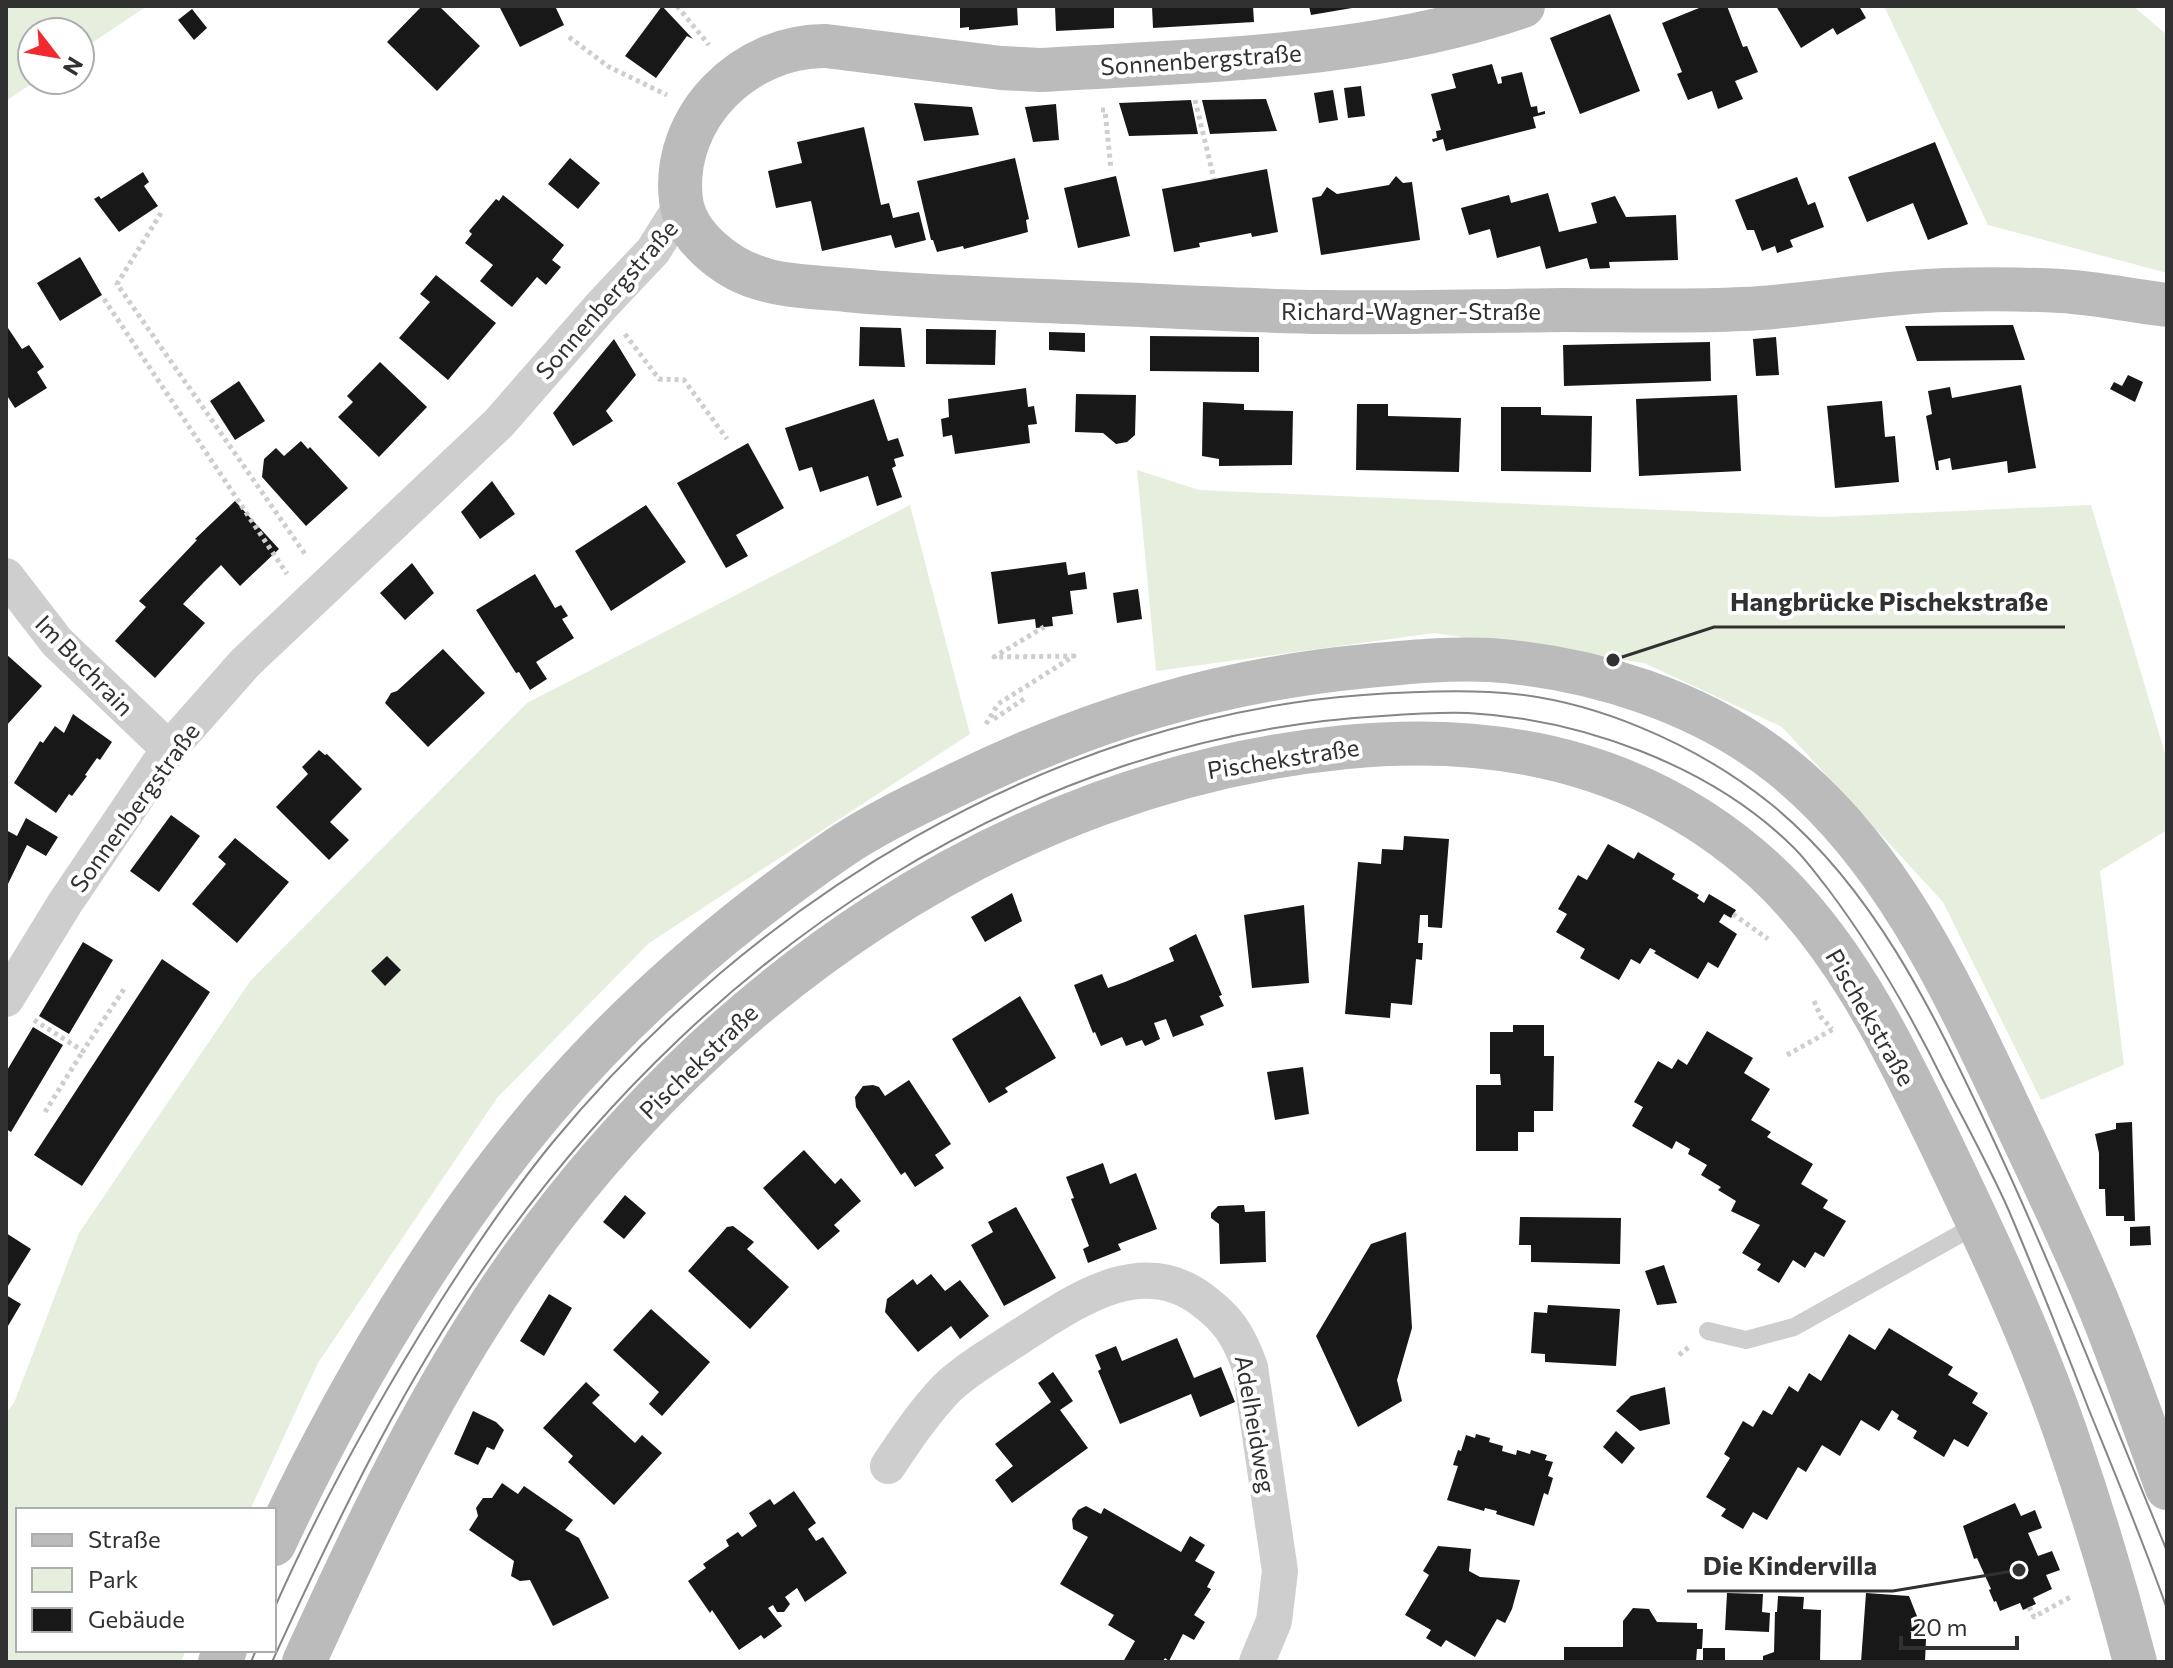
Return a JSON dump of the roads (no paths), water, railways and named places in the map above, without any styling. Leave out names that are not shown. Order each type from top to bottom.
[{"type":"main road","name":"Sonnenbergstraße","points":[[682,212],[682,161],[706,107],[719,90],[735,77],[762,60],[804,45],[1041,70],[1335,50],[1427,33],[1523,6]]},
{"type":"main road","name":"Richard-Wagner-Straße","points":[[682,212],[702,241],[728,264],[747,274],[791,284],[900,295],[1323,312],[1744,309],[1943,290],[2064,291],[2167,305]]},
{"type":"main road","points":[[276,1540],[336,1422],[399,1314],[499,1167],[595,1053],[648,1000],[718,940],[840,847],[927,799],[1063,735],[1166,703],[1282,676],[1431,661],[1483,660],[1534,665],[1641,692],[1690,710],[1734,733],[1777,761],[1811,790],[1841,822],[1902,903],[1964,1012],[2100,1307],[2167,1488]]},
{"type":"main road","name":"Pischekstraße","points":[[304,1662],[383,1493],[434,1398],[489,1307],[555,1214],[647,1108],[698,1057],[796,971],[912,893],[1032,830],[1094,804],[1201,770],[1260,758],[1386,743],[1486,745],[1571,762],[1654,795],[1696,818],[1768,874],[1803,911],[1832,948],[1890,1041],[1978,1224],[2065,1429],[2135,1662]]},
{"type":"street","name":"Sonnenbergstraße","points":[[19,1009],[65,903],[169,749],[245,663],[499,423],[653,251],[673,219],[682,212]]},
{"type":"street","name":"Im Buchrain","points":[[6,576],[57,642],[169,749]]},
{"type":"street","name":"Adelheidweg","points":[[888,1466],[922,1416],[948,1387],[972,1367],[1071,1304],[1096,1291],[1128,1282],[1160,1280],[1188,1289],[1228,1321],[1250,1367],[1280,1571],[1274,1621],[1257,1662]]},
{"type":"lane","points":[[1708,1331],[1746,1340],[1794,1327],[1978,1224]]},
{"type":"tram line","points":[[276,1605],[311,1530],[373,1415],[440,1302],[494,1220],[553,1142],[632,1055],[719,974],[814,901],[914,837],[1021,783],[1132,741],[1246,711],[1363,695],[1458,691],[1526,695],[1564,703],[1602,713],[1674,743],[1709,761],[1771,804],[1840,873],[1897,953],[1966,1082],[2035,1232],[2167,1551]]},
{"type":"tram line","points":[[272,1662],[323,1552],[407,1391],[470,1288],[505,1238],[587,1135],[679,1039],[779,953],[887,878],[1002,815],[1123,766],[1250,733],[1382,716],[1435,713],[1511,717],[1555,725],[1641,751],[1722,791],[1791,845],[1810,866],[1845,912],[1891,984],[1994,1179],[2050,1310],[2167,1609]]},
{"type":"tram line","points":[[251,1662],[255,1652]]},
{"type":"place","name":"Hangbrücke Pischekstraße","points":[[1613,660]]},
{"type":"place","name":"Die Kindervilla","points":[[2019,1570]]}]
